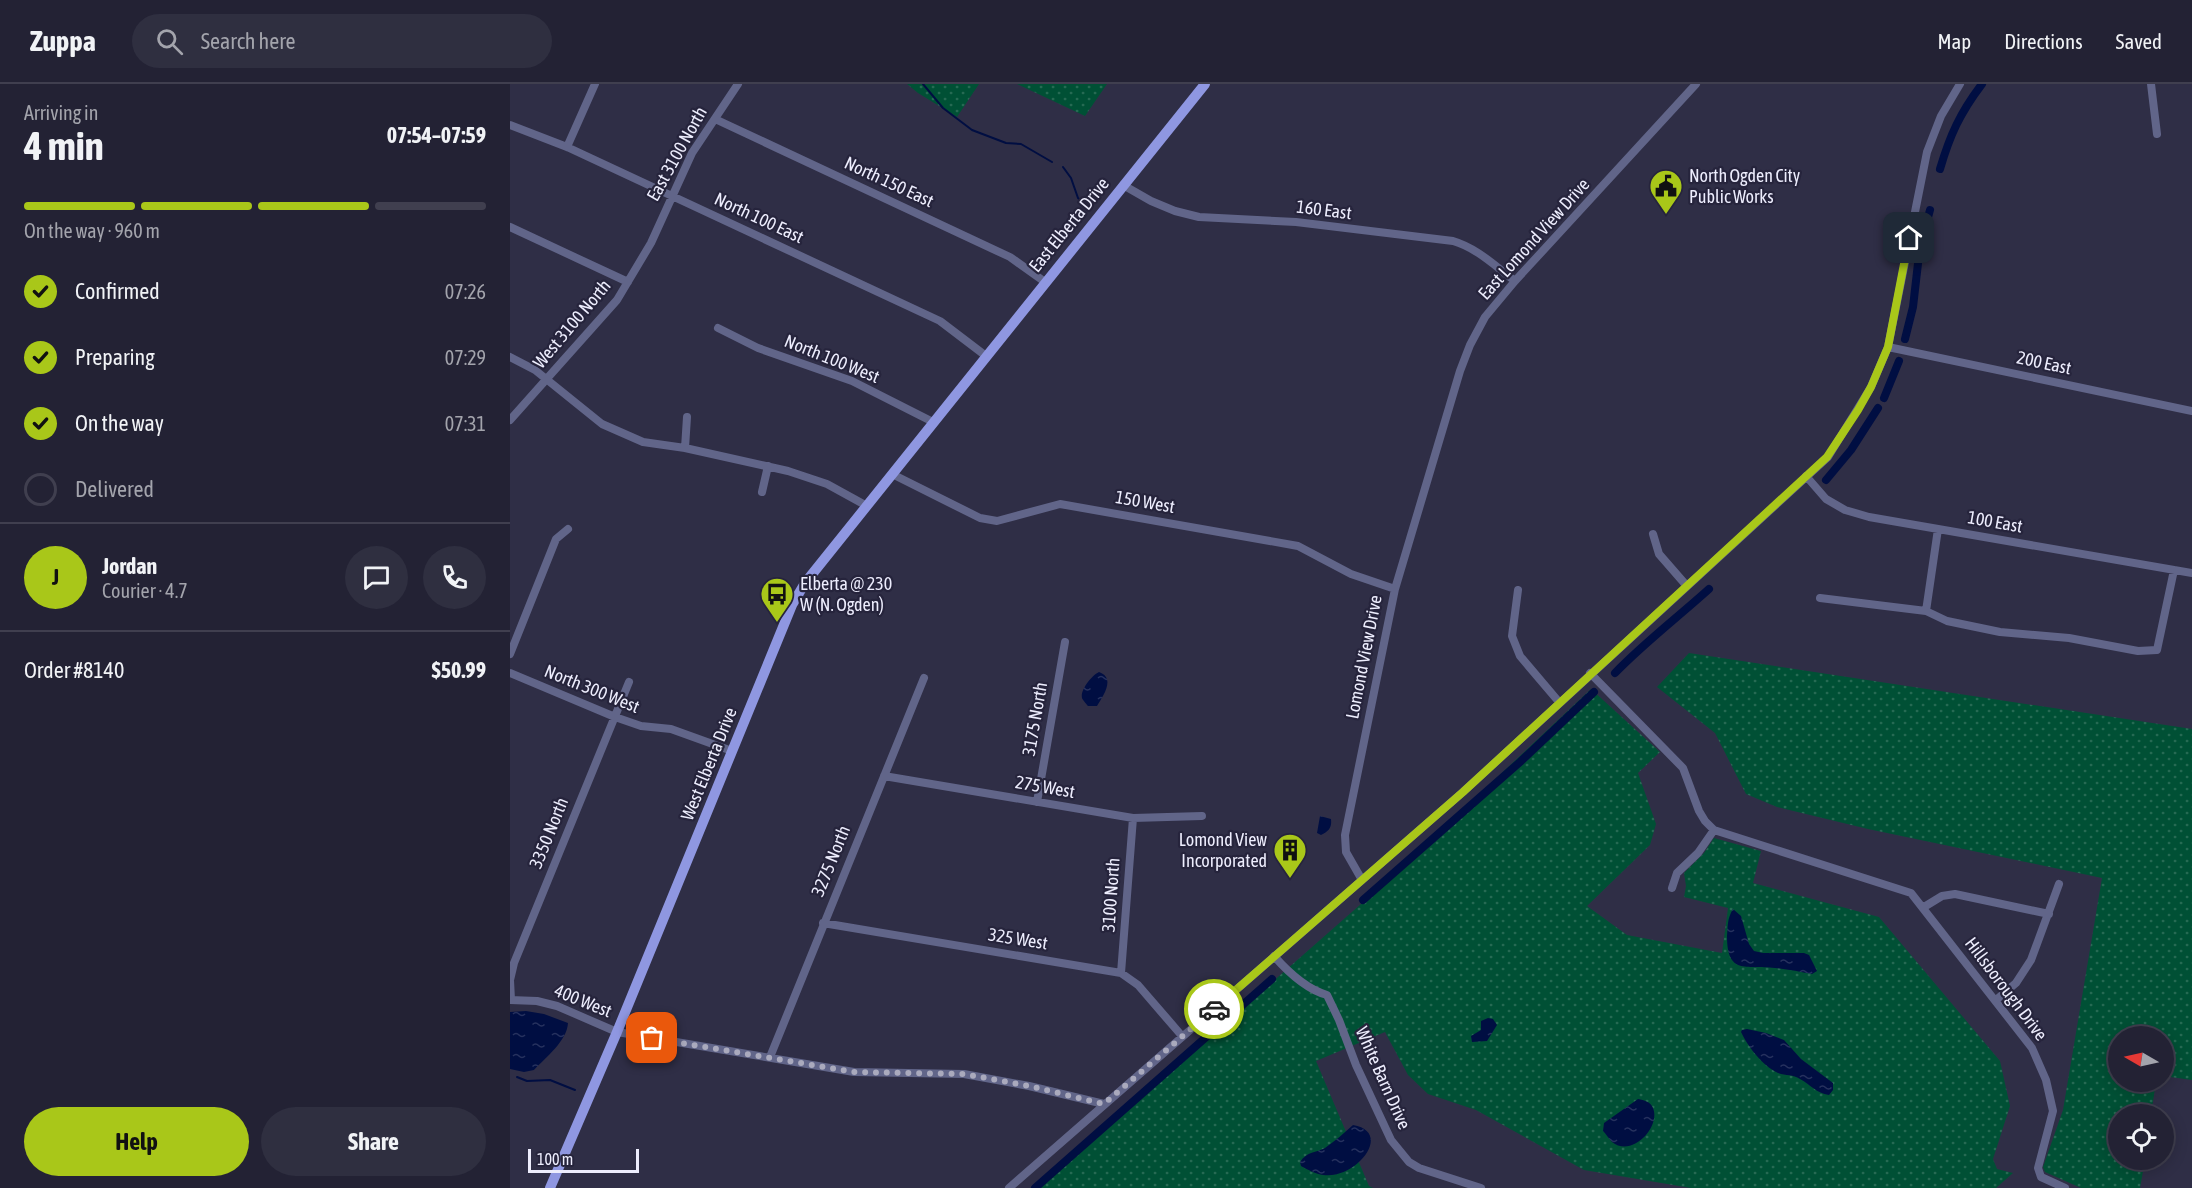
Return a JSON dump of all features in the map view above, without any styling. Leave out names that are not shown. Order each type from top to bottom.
[{"type":"main road","name":"East Elberta Drive","points":[[960,388],[1205,84]]},
{"type":"main road","name":"West Elberta Drive","points":[[550,1188],[617,1032],[796,598],[805,583],[960,388]]},
{"type":"street","points":[[567,147],[595,84]]},
{"type":"street","name":"East 3100 North","points":[[651,243],[693,153],[738,84]]},
{"type":"street","name":"East Lomond View Drive","points":[[1440,441],[1470,345],[1485,317],[1515,281],[1696,84]]},
{"type":"street","points":[[1009,1188],[1463,792],[1827,457],[1871,387],[1888,347],[1927,152],[1941,116],[1960,84]]},
{"type":"street","points":[[2151,84],[2157,134]]},
{"type":"street","name":"North 150 East","points":[[714,119],[1010,257],[1045,282]]},
{"type":"street","name":"North 100 East","points":[[510,125],[567,147],[940,321],[986,356]]},
{"type":"street","name":"160 East","points":[[1123,185],[1175,212],[1199,217],[1296,222],[1465,244],[1515,281]]},
{"type":"street","points":[[510,227],[628,282]]},
{"type":"street","name":"West 3100 North","points":[[510,420],[617,300],[651,243]]},
{"type":"street","name":"North 100 West","points":[[718,328],[758,348],[852,381],[933,422]]},
{"type":"street","name":"200 East","points":[[1888,347],[2192,411]]},
{"type":"street","points":[[510,357],[535,370],[602,424],[643,442],[685,448],[788,471],[827,484],[867,506]]},
{"type":"street","points":[[685,448],[687,417]]},
{"type":"street","name":"Lomond View Drive","points":[[1362,880],[1346,852],[1345,835],[1395,590],[1440,441]]},
{"type":"street","points":[[762,492],[768,466]]},
{"type":"street","name":"150 West","points":[[892,474],[980,518],[997,521],[1060,504],[1298,546],[1351,574],[1395,590]]},
{"type":"street","name":"100 East","points":[[1806,476],[1826,499],[1845,510],[1869,518],[2192,573]]},
{"type":"street","points":[[510,654],[556,539],[568,529]]},
{"type":"street","points":[[1926,611],[1938,530]]},
{"type":"street","points":[[1653,534],[1659,554],[1686,585]]},
{"type":"street","points":[[1820,598],[1926,611],[1947,621],[2000,632],[2068,638],[2138,651],[2157,650],[2174,570]]},
{"type":"street","points":[[1518,590],[1512,636],[1520,656],[1559,702]]},
{"type":"street","name":"3175 North","points":[[1037,802],[1065,642]]},
{"type":"street","name":"North 300 West","points":[[510,673],[615,717],[641,726],[671,729],[732,752]]},
{"type":"street","points":[[1590,673],[1683,768],[1699,811],[1714,830],[1698,853],[1677,873],[1672,888]]},
{"type":"street","name":"3275 North","points":[[770,1057],[924,678]]},
{"type":"street","name":"3350 North","points":[[511,1000],[510,980],[514,963],[629,682]]},
{"type":"street","name":"275 West","points":[[884,776],[1133,818],[1202,816]]},
{"type":"street","name":"3100 North","points":[[1121,973],[1133,818]]},
{"type":"street","name":"Hillsborough Drive","points":[[1714,830],[1911,893],[2032,1048],[2046,1080],[2053,1111],[2038,1168],[2041,1177],[2065,1188]]},
{"type":"street","points":[[1996,1000],[2016,983],[2027,968],[2059,884]]},
{"type":"street","points":[[1924,907],[1942,896],[1954,894],[2049,914]]},
{"type":"street","name":"325 West","points":[[823,923],[1121,973],[1138,985],[1182,1036]]},
{"type":"street","name":"White Barn Drive","points":[[1274,956],[1293,976],[1319,993],[1327,995],[1391,1140],[1409,1162],[1419,1168],[1481,1188]]},
{"type":"street","name":"400 West","points":[[511,1000],[537,1001],[557,1006],[617,1032],[854,1072],[964,1074],[1029,1086],[1104,1104]]},
{"type":"green space","points":[[907,84],[979,84],[957,117]]},
{"type":"green space","points":[[1017,84],[1107,84],[1085,116]]},
{"type":"green space","points":[[1689,653],[2192,729],[2192,1080],[2174,1078],[2174,1026],[2108,1026],[2108,1092],[2154,1092],[2153,1104],[2108,1104],[2108,1170],[2143,1170],[2140,1188],[2081,1188],[2045,1172],[2043,1167],[2063,1110],[2102,878],[1868,829],[1777,807],[1746,794],[1715,733],[1657,687]]},
{"type":"green space","points":[[1591,689],[1660,752],[1638,773],[1656,824],[1650,845],[1587,906],[1627,935],[1722,953],[1728,908],[1684,897],[1686,886],[1684,873],[1704,853],[1714,838],[1761,851],[1753,883],[1879,917],[2000,1061],[2010,1106],[1993,1159],[1997,1169],[2013,1173],[1996,1188],[1691,1188],[1584,1170],[1476,1110],[1428,1094],[1408,1075],[1385,1032],[1316,1061],[1369,1186],[1373,1188],[1038,1188],[1386,882]]},
{"type":"water","points":[[1099,672],[1107,678],[1107,688],[1097,706],[1088,706],[1082,698],[1083,691],[1090,679]]},
{"type":"water","points":[[1320,816],[1331,819],[1329,829],[1321,835],[1317,833]]},
{"type":"water","points":[[1733,909],[1741,916],[1749,944],[1754,951],[1804,953],[1809,955],[1817,971],[1812,974],[1780,968],[1747,967],[1734,962],[1730,957],[1727,936]]},
{"type":"water","points":[[526,1011],[544,1014],[568,1023],[564,1036],[555,1048],[534,1070],[524,1072],[510,1069],[510,1012]]},
{"type":"water","points":[[1488,1018],[1493,1019],[1497,1025],[1487,1041],[1472,1042],[1471,1036],[1481,1030],[1481,1021]]},
{"type":"water","points":[[1747,1029],[1784,1040],[1801,1059],[1833,1083],[1833,1090],[1829,1095],[1824,1094],[1797,1077],[1772,1070],[1748,1044],[1741,1032]]},
{"type":"water","points":[[1638,1099],[1652,1106],[1653,1124],[1643,1138],[1636,1143],[1620,1146],[1612,1142],[1603,1131],[1604,1123]]},
{"type":"water","points":[[1353,1125],[1365,1129],[1370,1136],[1370,1145],[1366,1154],[1358,1163],[1335,1175],[1323,1175],[1301,1166],[1300,1162],[1306,1156],[1325,1148]]},
{"type":"waterway","points":[[923,84],[943,108],[972,130],[1006,143],[1021,144],[1052,162]]},
{"type":"waterway","points":[[1940,169],[1956,125],[1982,84]]},
{"type":"waterway","points":[[1063,167],[1071,178],[1078,198],[1089,209]]},
{"type":"waterway","points":[[1905,339],[1913,307],[1920,246],[1930,210]]},
{"type":"waterway","points":[[1884,398],[1899,361]]},
{"type":"waterway","points":[[1826,480],[1851,450],[1878,408]]},
{"type":"waterway","points":[[1615,673],[1709,589]]},
{"type":"waterway","points":[[1363,900],[1520,762],[1594,692]]},
{"type":"waterway","points":[[1035,1188],[1272,979]]},
{"type":"waterway","points":[[517,1077],[527,1081],[550,1080],[575,1090]]},
{"type":"way so far","points":[[652,1038],[854,1072],[964,1074],[1029,1086],[1104,1104],[1214,1009]]},
{"type":"place","name":"North Ogden City Public Works","points":[[1666,215]]},
{"type":"place","name":"Elberta @ 230 W (N. Ogden)","points":[[777,623]]},
{"type":"place","name":"Lomond View Incorporated","points":[[1290,879]]},
{"type":"route","points":[[1214,1009],[1463,792],[1827,457],[1871,387],[1888,347],[1909,238]]}]
